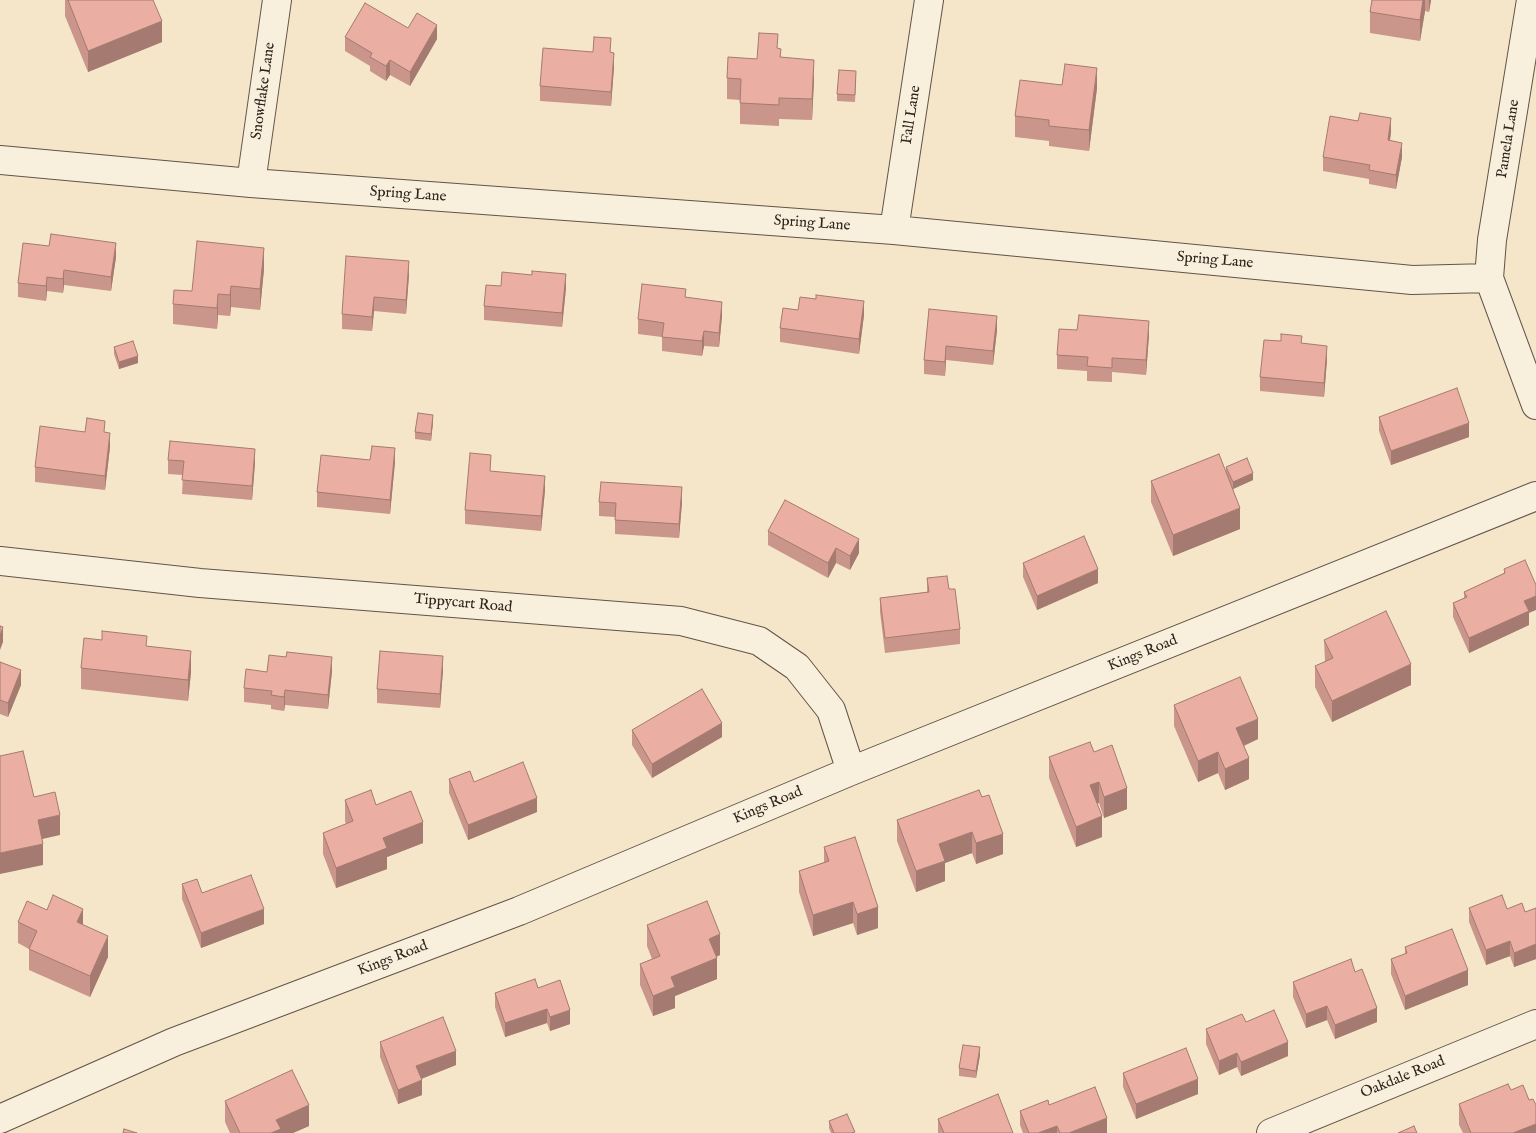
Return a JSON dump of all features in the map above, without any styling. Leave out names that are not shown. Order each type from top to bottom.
[{"type":"street","name":"Snowflake Lane","points":[[251,183],[277,0]]},
{"type":"street","name":"Fall Lane","points":[[894,230],[930,0]]},
{"type":"street","name":"Pamela Lane","points":[[1489,278],[1492,240],[1531,0]]},
{"type":"street","name":"Spring Lane","points":[[0,160],[251,183],[894,230],[1412,280],[1489,278]]},
{"type":"street","points":[[1489,278],[1536,405]]},
{"type":"street","name":"Kings Road","points":[[0,1119],[174,1042],[519,911],[851,771],[1536,496]]},
{"type":"street","name":"Tippycart Road","points":[[0,561],[200,583],[682,621],[759,641],[797,667],[831,710],[851,771]]},
{"type":"street","name":"Oakdale Road","points":[[1271,1133],[1536,1024]]},
{"type":"building","points":[[68,0],[153,0],[162,21],[88,51]]},
{"type":"building","points":[[1372,0],[1423,0],[1420,20],[1370,12]]},
{"type":"building","points":[[365,3],[408,28],[417,13],[437,25],[410,72],[390,60],[386,66],[370,57],[372,53],[345,37]]},
{"type":"building","points":[[759,33],[778,34],[777,48],[781,49],[780,57],[814,60],[812,99],[779,98],[779,105],[740,103],[741,79],[727,78],[728,57],[757,59]]},
{"type":"building","points":[[594,37],[611,38],[610,52],[614,53],[611,92],[540,86],[543,48],[593,52]]},
{"type":"building","points":[[1065,64],[1097,68],[1089,130],[1049,126],[1049,120],[1015,116],[1020,80],[1062,85]]},
{"type":"building","points":[[839,70],[856,71],[855,95],[837,94]]},
{"type":"building","points":[[1360,113],[1391,118],[1388,140],[1402,143],[1396,175],[1369,170],[1370,165],[1323,157],[1330,116],[1358,121]]},
{"type":"building","points":[[51,234],[116,243],[111,277],[64,270],[63,279],[47,277],[46,286],[18,283],[23,243],[49,246]]},
{"type":"building","points":[[197,241],[264,248],[260,289],[231,286],[230,295],[218,294],[217,308],[173,304],[174,290],[192,291]]},
{"type":"building","points":[[346,256],[409,261],[406,300],[374,297],[372,317],[342,314]]},
{"type":"building","points":[[532,271],[566,274],[562,313],[484,306],[486,285],[501,286],[502,272],[532,275]]},
{"type":"building","points":[[642,284],[686,289],[685,297],[722,302],[719,333],[704,331],[702,341],[662,337],[664,323],[638,319]]},
{"type":"building","points":[[816,295],[864,301],[859,339],[780,328],[783,308],[798,310],[800,297],[816,299]]},
{"type":"building","points":[[929,309],[997,316],[993,351],[946,346],[945,362],[924,360]]},
{"type":"building","points":[[1079,315],[1149,321],[1146,360],[1112,358],[1112,368],[1087,366],[1088,357],[1057,355],[1059,329],[1077,330]]},
{"type":"building","points":[[1281,334],[1302,336],[1301,343],[1327,346],[1324,383],[1260,377],[1264,340],[1281,341]]},
{"type":"building","points":[[133,341],[138,356],[119,362],[114,347]]},
{"type":"building","points":[[1457,388],[1469,423],[1391,451],[1379,417]]},
{"type":"building","points":[[418,413],[433,415],[431,434],[415,432]]},
{"type":"building","points":[[87,418],[105,421],[104,432],[110,433],[105,476],[35,467],[40,426],[85,432]]},
{"type":"building","points":[[170,441],[255,449],[252,486],[182,480],[184,461],[168,460]]},
{"type":"building","points":[[372,446],[395,448],[390,500],[317,492],[321,455],[370,460]]},
{"type":"building","points":[[470,453],[491,455],[490,471],[545,476],[541,516],[465,510]]},
{"type":"building","points":[[1219,454],[1240,508],[1173,535],[1151,481]]},
{"type":"building","points":[[1247,458],[1253,473],[1233,482],[1226,467]]},
{"type":"building","points":[[601,482],[682,487],[679,524],[615,520],[616,503],[599,502]]},
{"type":"building","points":[[785,500],[859,539],[850,556],[836,548],[828,563],[768,531]]},
{"type":"building","points":[[1084,536],[1098,569],[1037,596],[1023,563]]},
{"type":"building","points":[[1525,560],[1536,585],[1536,596],[1524,601],[1529,611],[1469,638],[1453,603],[1467,597],[1464,592],[1505,573],[1504,569]]},
{"type":"building","points":[[947,576],[949,589],[955,589],[960,629],[885,638],[880,598],[929,592],[927,578]]},
{"type":"building","points":[[1386,611],[1411,664],[1332,701],[1315,666],[1333,658],[1324,640]]},
{"type":"building","points":[[102,631],[147,636],[146,646],[191,651],[188,680],[81,668],[84,638],[102,640]]},
{"type":"building","points":[[380,651],[443,656],[440,694],[377,689]]},
{"type":"building","points":[[287,652],[332,657],[328,695],[285,690],[284,697],[271,695],[272,691],[244,688],[246,669],[267,672],[269,655],[286,657]]},
{"type":"building","points":[[0,662],[21,670],[8,703],[0,700]]},
{"type":"building","points":[[1240,677],[1258,719],[1236,728],[1249,758],[1225,769],[1218,752],[1198,761],[1174,705]]},
{"type":"building","points":[[702,689],[722,723],[652,764],[632,730]]},
{"type":"building","points":[[1090,742],[1094,752],[1112,745],[1127,788],[1104,797],[1099,782],[1090,785],[1102,816],[1076,827],[1049,757]]},
{"type":"building","points":[[23,751],[34,797],[55,792],[60,815],[38,820],[43,844],[0,853],[0,756]]},
{"type":"building","points":[[523,762],[537,798],[468,825],[449,779],[470,771],[474,782]]},
{"type":"building","points":[[371,790],[376,805],[411,791],[423,822],[383,838],[387,848],[336,868],[323,833],[353,821],[345,800]]},
{"type":"building","points":[[979,790],[982,797],[989,795],[1003,834],[976,843],[972,832],[939,844],[945,861],[916,871],[897,820]]},
{"type":"building","points":[[855,837],[878,907],[857,914],[853,902],[813,915],[799,871],[829,861],[824,847]]},
{"type":"building","points":[[251,875],[264,909],[201,933],[182,884],[197,879],[202,893]]},
{"type":"building","points":[[53,895],[83,909],[77,922],[108,936],[90,976],[29,949],[37,931],[18,922],[27,901],[47,910]]},
{"type":"building","points":[[1502,895],[1507,909],[1522,903],[1525,912],[1536,908],[1536,944],[1514,953],[1510,941],[1486,950],[1469,908]]},
{"type":"building","points":[[707,901],[720,934],[709,939],[717,958],[671,977],[675,987],[653,996],[640,964],[660,956],[647,925]]},
{"type":"building","points":[[1452,929],[1468,970],[1405,996],[1391,959],[1407,953],[1405,947]]},
{"type":"building","points":[[1351,959],[1355,972],[1362,969],[1377,1008],[1335,1025],[1327,1006],[1306,1014],[1293,982]]},
{"type":"building","points":[[535,979],[538,988],[560,980],[570,1010],[550,1017],[547,1009],[505,1023],[495,993]]},
{"type":"building","points":[[1274,1010],[1288,1042],[1241,1062],[1237,1053],[1219,1061],[1206,1029],[1242,1014],[1246,1022]]},
{"type":"building","points":[[443,1017],[456,1051],[416,1066],[422,1080],[398,1090],[380,1042]]},
{"type":"building","points":[[963,1045],[980,1047],[976,1071],[959,1068]]},
{"type":"building","points":[[1186,1048],[1198,1079],[1136,1104],[1123,1073]]},
{"type":"building","points":[[292,1070],[309,1105],[276,1120],[281,1129],[271,1133],[240,1133],[225,1101]]},
{"type":"building","points":[[1508,1084],[1511,1090],[1523,1085],[1529,1100],[1533,1099],[1536,1105],[1536,1124],[1513,1133],[1471,1133],[1459,1104]]},
{"type":"building","points":[[1095,1087],[1107,1118],[1069,1133],[1060,1133],[1057,1126],[1038,1133],[1029,1133],[1020,1111],[1048,1100],[1049,1105]]},
{"type":"building","points":[[998,1094],[1013,1133],[944,1133],[938,1119]]},
{"type":"building","points":[[847,1114],[855,1132],[834,1133],[829,1121]]},
{"type":"building","points":[[1414,1126],[1417,1133],[1398,1133]]},
{"type":"building","points":[[124,1129],[137,1133],[123,1133]]}]
